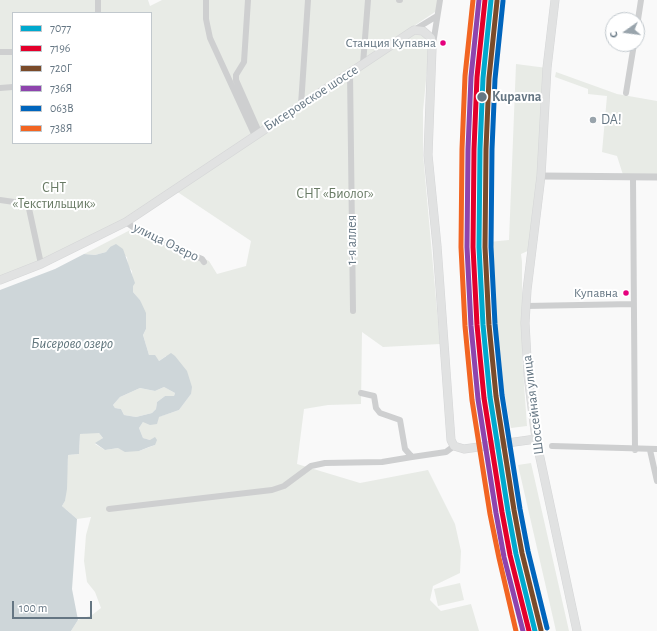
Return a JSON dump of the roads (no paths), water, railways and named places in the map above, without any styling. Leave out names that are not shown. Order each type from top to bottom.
[{"type":"main road","name":"Шоссейная улица","points":[[555,0],[547,68],[541,176],[526,306],[528,376],[536,439],[577,631]]},
{"type":"main road","name":"Бисеровское шоссе","points":[[0,280],[41,264],[126,222],[414,30]]},
{"type":"main road","points":[[414,30],[427,33],[431,38],[432,49],[428,155],[451,440],[454,446],[464,449],[536,439]]},
{"type":"street","points":[[98,0],[98,12]]},
{"type":"street","points":[[206,0],[206,19],[210,38],[257,134]]},
{"type":"street","points":[[248,0],[244,62],[236,75],[236,80],[257,134]]},
{"type":"street","points":[[301,105],[308,0]]},
{"type":"street","points":[[363,64],[368,0]]},
{"type":"street","points":[[432,49],[440,0]]},
{"type":"street","points":[[639,12],[641,0]]},
{"type":"street","points":[[414,30],[437,16]]},
{"type":"street","points":[[0,52],[12,52]]},
{"type":"street","points":[[626,93],[633,52]]},
{"type":"street","name":"1-я аллея","points":[[350,72],[352,311]]},
{"type":"street","points":[[0,88],[12,87]]},
{"type":"street","points":[[541,176],[633,178],[657,177]]},
{"type":"street","points":[[633,178],[635,450]]},
{"type":"street","points":[[0,200],[28,204],[88,206]]},
{"type":"street","points":[[28,204],[41,264]]},
{"type":"street","name":"улица Озеро","points":[[126,222],[137,230],[202,259],[204,262]]},
{"type":"street","points":[[526,306],[634,304]]},
{"type":"street","points":[[361,393],[374,396],[376,408],[380,413],[400,420],[405,449],[412,457]]},
{"type":"street","points":[[108,509],[272,490],[284,486],[311,466],[325,463],[382,462],[446,452],[454,446]]},
{"type":"street","points":[[552,446],[635,450],[657,449]]},
{"type":"street","points":[[650,450],[657,481]]},
{"type":"water","name":"Бисерово озеро","points":[[116,244],[123,249],[135,283],[133,286],[133,292],[140,300],[146,313],[146,329],[143,335],[149,355],[155,355],[159,361],[171,353],[175,356],[187,371],[192,387],[191,394],[179,410],[159,417],[157,424],[150,425],[143,422],[139,428],[143,438],[150,440],[155,437],[157,440],[155,445],[139,451],[125,452],[118,448],[105,450],[95,443],[103,438],[99,433],[80,434],[79,454],[68,455],[67,489],[65,501],[62,506],[77,519],[72,589],[78,620],[71,631],[0,631],[0,290],[55,269],[84,254],[95,255],[106,252],[110,247]],"holes":[[[164,387],[175,393],[174,396],[165,396],[157,402],[156,409],[152,413],[136,417],[124,415],[121,409],[115,408],[113,405],[120,397],[140,388],[155,391]]]},
{"type":"place","name":"Станция Купавна","points":[[443,43]]},
{"type":"place","name":"Kupavna","points":[[482,97]]},
{"type":"place","name":"DA!","points":[[593,120]]},
{"type":"place","name":"Купавна","points":[[626,293]]},
{"type":"park label","name":"СНТ «Биолог»","points":[[335,194]]},
{"type":"park label","name":"СНТ «Текстильщик»","points":[[54,196]]}]
